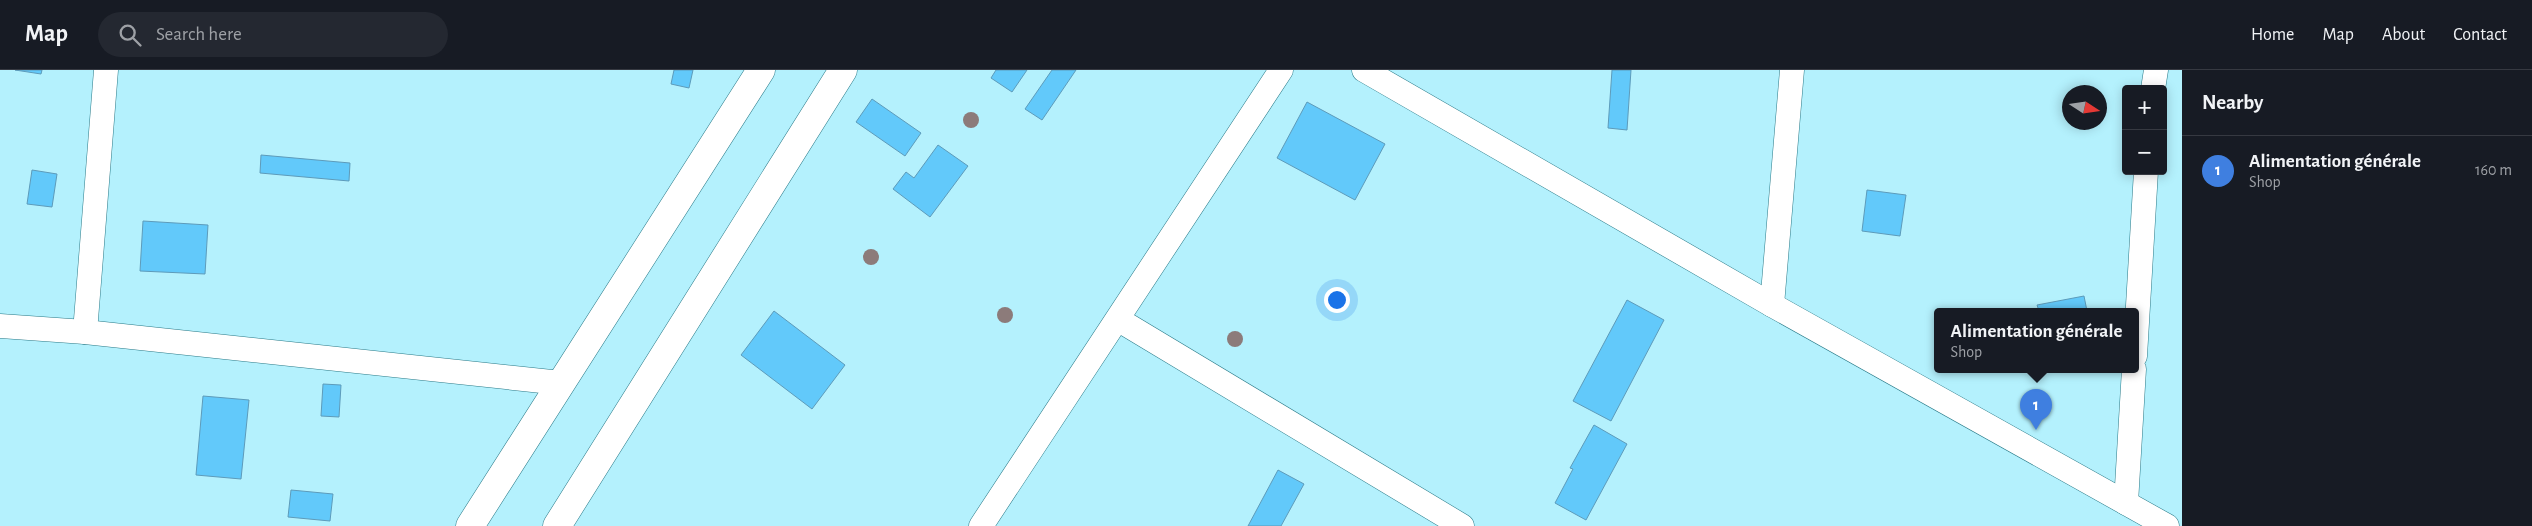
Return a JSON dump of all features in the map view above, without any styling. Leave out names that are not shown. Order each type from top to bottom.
[{"type":"main road","points":[[470,526],[761,70]]},
{"type":"main road","points":[[557,526],[843,70]]},
{"type":"street","points":[[85,332],[106,70]]},
{"type":"street","points":[[981,526],[1119,320],[1281,70]]},
{"type":"street","points":[[1364,70],[1772,305],[2167,526]]},
{"type":"street","points":[[1772,305],[1792,70]]},
{"type":"street","points":[[2154,85],[2156,70]]},
{"type":"street","points":[[2138,308],[2146,175]]},
{"type":"street","points":[[1119,320],[1462,526]]},
{"type":"street","points":[[0,326],[85,332],[561,383]]},
{"type":"street","points":[[2126,503],[2134,373]]},
{"type":"building","points":[[15,70],[42,70],[41,74]]},
{"type":"building","points":[[674,70],[693,70],[689,88],[671,84]]},
{"type":"building","points":[[996,70],[1027,70],[1012,92],[991,78]]},
{"type":"building","points":[[1052,70],[1076,70],[1042,120],[1025,109]]},
{"type":"building","points":[[1612,70],[1631,70],[1627,130],[1608,128]]},
{"type":"building","points":[[872,99],[921,133],[905,156],[856,122]]},
{"type":"building","points":[[1307,102],[1385,144],[1355,200],[1277,158]]},
{"type":"building","points":[[938,145],[968,166],[930,217],[893,189],[906,172],[914,178]]},
{"type":"building","points":[[261,155],[350,163],[349,181],[260,173]]},
{"type":"building","points":[[32,170],[57,174],[52,207],[27,204]]},
{"type":"building","points":[[1867,190],[1906,195],[1900,236],[1862,231]]},
{"type":"building","points":[[143,221],[208,225],[205,274],[140,271]]},
{"type":"building","points":[[2084,296],[2086,308],[2038,308],[2037,305]]},
{"type":"building","points":[[1627,300],[1664,320],[1611,421],[1573,401]]},
{"type":"building","points":[[774,311],[845,365],[812,409],[741,355]]},
{"type":"building","points":[[323,384],[341,385],[339,417],[321,416]]},
{"type":"building","points":[[203,396],[249,400],[241,479],[196,475]]},
{"type":"building","points":[[1594,425],[1627,444],[1586,520],[1555,503],[1573,469],[1570,468]]},
{"type":"building","points":[[1278,470],[1304,484],[1281,526],[1248,526]]},
{"type":"building","points":[[291,490],[333,494],[330,521],[288,517]]},
{"type":"place","name":"Alimentation générale","points":[[2036,430]]}]
